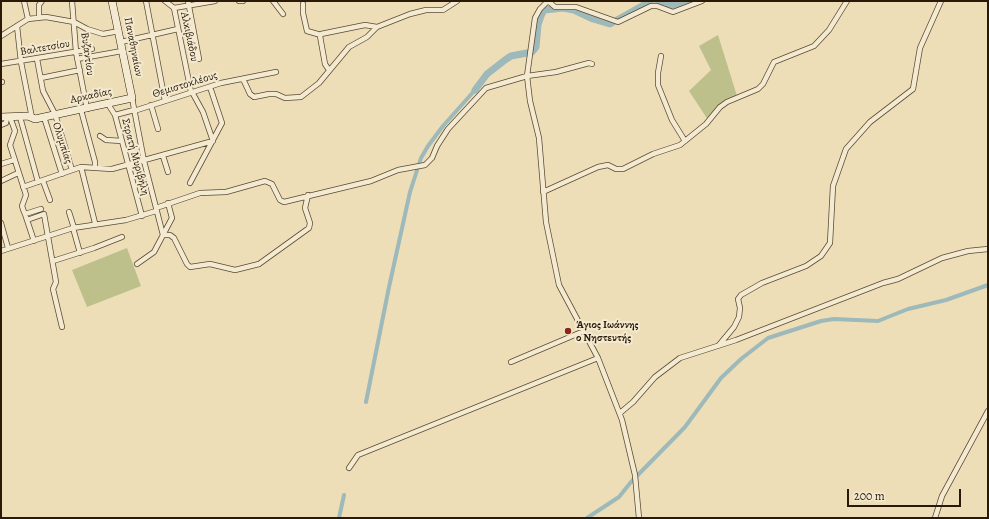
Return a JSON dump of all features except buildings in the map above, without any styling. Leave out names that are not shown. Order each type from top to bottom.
[{"type":"street","points":[[24,1],[28,19]]},
{"type":"street","points":[[39,18],[40,5],[42,1]]},
{"type":"street","name":"Βυζαντίου","points":[[72,1],[76,52],[80,70],[84,109],[95,167]]},
{"type":"street","name":"Παναθηναίων","points":[[112,1],[132,98]]},
{"type":"street","points":[[146,1],[165,101]]},
{"type":"street","points":[[165,1],[174,8],[188,4],[215,1]]},
{"type":"street","points":[[273,1],[283,14]]},
{"type":"street","points":[[304,4],[303,13],[307,31],[321,35],[331,31],[365,25],[377,26],[421,11],[443,10],[457,1]]},
{"type":"street","points":[[639,518],[636,477],[620,413],[598,358],[557,279],[546,222],[539,138],[530,101],[528,76],[530,48],[535,18],[548,1],[556,7],[576,7],[618,22],[651,6],[657,6],[672,12],[702,1]]},
{"type":"street","points":[[543,192],[605,165],[623,170],[653,154],[673,148],[685,141],[706,124],[720,107],[727,102],[758,89],[763,84],[774,62],[814,46],[829,30],[847,1]]},
{"type":"street","points":[[719,345],[734,327],[740,308],[738,299],[741,295],[762,283],[806,266],[821,256],[830,243],[833,186],[846,149],[870,122],[913,89],[920,48],[941,1]]},
{"type":"street","points":[[188,4],[199,59]]},
{"type":"street","name":"Αλκιβιάδου","points":[[174,8],[192,92],[203,112],[213,141]]},
{"type":"street","points":[[2,34],[28,19],[39,18],[55,18],[74,22],[87,29],[103,34],[119,32]]},
{"type":"street","points":[[17,26],[21,62],[32,118]]},
{"type":"street","points":[[242,79],[250,94],[254,97],[273,94],[290,99],[301,97],[309,93],[349,47],[367,37],[377,26]]},
{"type":"street","points":[[121,42],[178,30]]},
{"type":"street","points":[[321,35],[325,64],[329,70]]},
{"type":"street","name":"Βαλτετσίου","points":[[1,64],[21,62],[92,49]]},
{"type":"street","points":[[77,59],[122,50]]},
{"type":"street","points":[[661,56],[658,73],[658,86],[672,120],[685,141]]},
{"type":"street","points":[[38,59],[43,91],[55,114],[72,170]]},
{"type":"street","points":[[1,251],[73,228],[142,216],[168,203],[200,193],[226,192],[266,181],[273,184],[282,202],[359,184],[376,179],[393,171],[425,165],[432,158],[437,146],[448,129],[480,94],[491,86],[528,76],[556,72],[589,63],[592,64]]},
{"type":"street","points":[[41,78],[80,70]]},
{"type":"street","name":"Θεμιστοκλέους","points":[[116,116],[210,87],[276,72]]},
{"type":"street","points":[[190,183],[222,121],[210,87]]},
{"type":"street","points":[[132,98],[144,161],[163,235]]},
{"type":"street","name":"Αρκαδίας","points":[[6,117],[35,119],[132,98]]},
{"type":"street","name":"Στρατή Μυριβήλη","points":[[108,104],[116,116],[142,216]]},
{"type":"street","points":[[152,105],[158,129]]},
{"type":"street","points":[[1,125],[6,123],[6,117]]},
{"type":"street","points":[[6,117],[15,129],[10,145],[26,195],[22,206],[34,241]]},
{"type":"street","points":[[20,117],[40,181],[50,200]]},
{"type":"street","name":"Ολυμπίας","points":[[44,117],[62,174]]},
{"type":"street","points":[[100,136],[106,140],[122,141]]},
{"type":"street","points":[[23,188],[81,167],[112,169],[213,141]]},
{"type":"street","points":[[163,156],[168,172]]},
{"type":"street","points":[[1,164],[14,160]]},
{"type":"street","points":[[81,167],[95,224]]},
{"type":"street","points":[[1,181],[18,173]]},
{"type":"street","points":[[163,235],[174,238],[190,267],[196,268],[210,264],[235,270],[253,266],[279,251],[309,228],[310,223],[305,208],[308,195]]},
{"type":"street","points":[[137,264],[154,252],[172,218],[168,203]]},
{"type":"street","points":[[25,214],[41,209]]},
{"type":"street","points":[[70,212],[80,253]]},
{"type":"street","points":[[27,220],[44,214],[50,236],[56,282],[53,289],[62,327]]},
{"type":"street","points":[[1,223],[8,248]]},
{"type":"street","points":[[53,261],[80,253],[122,237]]},
{"type":"street","points":[[620,413],[633,402],[650,382],[673,362],[688,354],[736,340],[883,283],[898,279],[942,258],[968,251],[988,249]]},
{"type":"street","points":[[511,362],[584,331]]},
{"type":"street","points":[[349,468],[358,455],[598,358]]},
{"type":"street","points":[[935,518],[942,496],[988,411]]},
{"type":"green space","points":[[718,35],[737,96],[723,102],[708,120],[689,91],[711,70],[699,46]]},
{"type":"green space","points":[[127,248],[141,286],[87,307],[72,270]]},
{"type":"waterway","points":[[475,90],[487,74],[505,60],[511,56],[532,52],[536,47],[538,25],[544,10],[563,8],[574,10],[593,19],[610,24],[651,1]]},
{"type":"waterway","points":[[658,1],[669,6],[691,1]]},
{"type":"waterway","points":[[366,402],[410,192],[421,158],[443,126],[475,90]]},
{"type":"waterway","points":[[587,518],[619,497],[631,482],[685,427],[721,378],[741,359],[768,338],[821,321],[834,319],[878,321],[908,309],[946,300],[988,285]]},
{"type":"waterway","points":[[339,518],[344,495]]},
{"type":"place","name":"Άγιος Ιωάννης ο Νηστευτής","points":[[568,331]]}]
